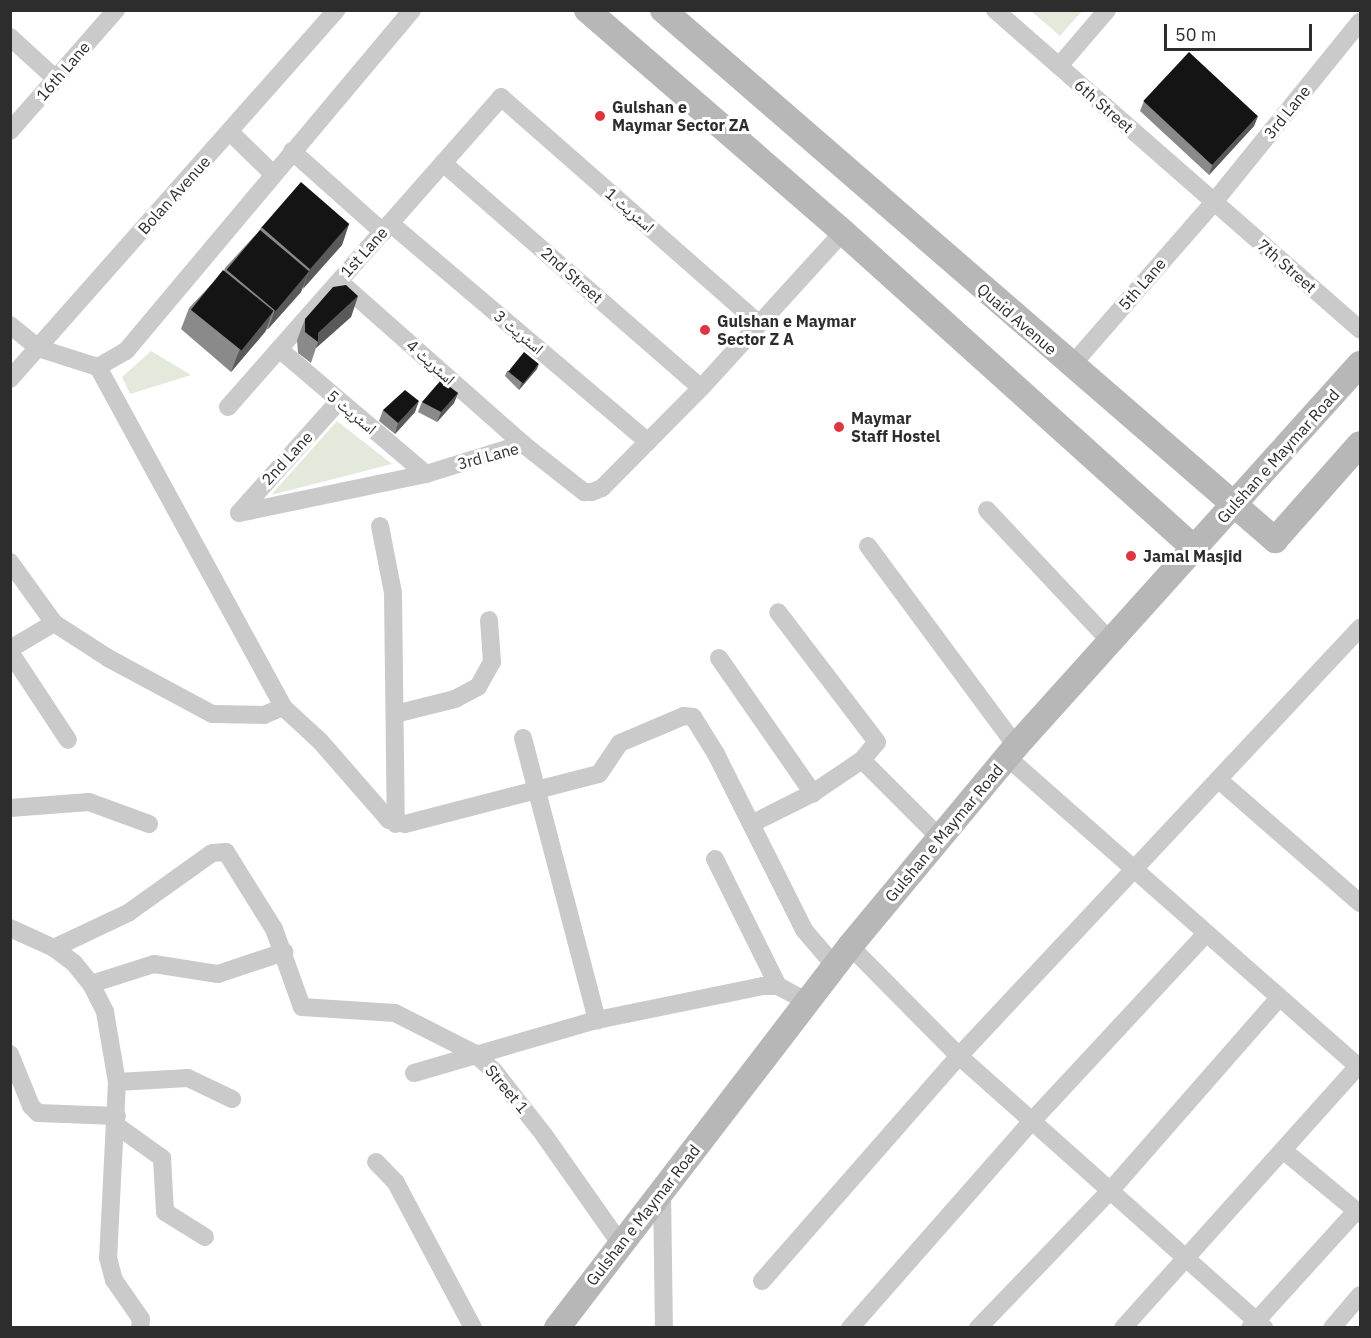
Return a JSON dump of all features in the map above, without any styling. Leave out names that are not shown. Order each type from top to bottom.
[{"type":"main road","points":[[587,10],[843,232],[1194,548]]},
{"type":"main road","name":"Quaid Avenue","points":[[663,10],[1071,366],[1275,540],[1360,444]]},
{"type":"main road","name":"Gulshan e Maymar Road","points":[[557,1328],[850,946],[1012,751],[1109,640],[1236,505],[1360,364]]},
{"type":"street","name":"16th Lane","points":[[10,131],[116,10]]},
{"type":"street","name":"Bolan Avenue","points":[[10,379],[337,10]]},
{"type":"street","points":[[98,367],[126,351],[412,10]]},
{"type":"street","name":"6th Street","points":[[995,10],[1214,201]]},
{"type":"street","points":[[1059,66],[1107,10]]},
{"type":"street","name":"3rd Lane","points":[[1214,201],[1360,22]]},
{"type":"street","points":[[10,37],[56,79]]},
{"type":"street","name":"1st Lane","points":[[228,407],[501,97]]},
{"type":"street","name":"اسٹریٹ 1","points":[[501,97],[758,323]]},
{"type":"street","points":[[230,132],[273,174]]},
{"type":"street","name":"اسٹریٹ 3","points":[[292,151],[648,442]]},
{"type":"street","name":"2nd Street","points":[[443,163],[701,388]]},
{"type":"street","name":"5th Lane","points":[[1071,366],[1214,201]]},
{"type":"street","name":"7th Street","points":[[1214,201],[1360,330]]},
{"type":"street","name":"3rd Lane","points":[[242,514],[426,474],[523,444],[584,492],[602,488],[701,388],[843,232]]},
{"type":"street","name":"اسٹریٹ 4","points":[[339,281],[523,444]]},
{"type":"street","points":[[10,325],[38,348],[98,367],[284,707],[396,824]]},
{"type":"street","name":"اسٹریٹ 5","points":[[279,349],[426,474]]},
{"type":"street","name":"2nd Lane","points":[[242,514],[240,510],[339,401]]},
{"type":"street","points":[[987,510],[1109,640]]},
{"type":"street","points":[[380,526],[393,593],[396,824]]},
{"type":"street","points":[[868,546],[1012,751],[1135,873],[1359,1067],[1124,1328]]},
{"type":"street","points":[[10,562],[54,623],[108,658],[212,714],[264,715],[284,707]]},
{"type":"street","points":[[751,824],[813,793],[862,760],[876,745],[877,738],[778,612]]},
{"type":"street","points":[[395,714],[455,699],[478,687],[492,662],[489,620]]},
{"type":"street","points":[[54,623],[10,650],[68,740]]},
{"type":"street","points":[[762,1281],[959,1056],[1135,873],[1360,628]]},
{"type":"street","points":[[719,658],[813,793]]},
{"type":"street","points":[[396,824],[599,774],[620,743],[684,716],[693,717],[751,824],[804,930],[835,966]]},
{"type":"street","points":[[523,738],[597,1020]]},
{"type":"street","points":[[862,760],[941,839]]},
{"type":"street","points":[[1219,780],[1360,903]]},
{"type":"street","points":[[10,808],[90,802],[149,824]]},
{"type":"street","points":[[54,948],[128,913],[193,865],[219,851],[226,852],[251,888],[284,952],[218,974],[154,964],[91,984]]},
{"type":"street","points":[[715,859],[778,986],[808,1002]]},
{"type":"street","points":[[10,928],[54,948],[74,963],[91,984],[105,1012],[117,1082],[108,1258],[114,1280],[141,1318],[140,1328]]},
{"type":"street","points":[[850,1328],[1032,1120],[1206,934]]},
{"type":"street","points":[[850,946],[959,1056],[1186,1258],[1257,1325],[1358,1213],[1283,1150]]},
{"type":"street","name":"Street 1","points":[[284,952],[300,1005],[305,1008],[395,1013],[474,1053],[494,1071],[544,1135],[620,1244]]},
{"type":"street","points":[[414,1073],[474,1053],[597,1020],[778,986]]},
{"type":"street","points":[[978,1328],[1110,1191],[1279,998]]},
{"type":"street","points":[[10,1054],[31,1106],[38,1113],[116,1121],[162,1158],[165,1212],[205,1237]]},
{"type":"street","points":[[117,1082],[188,1078],[232,1099]]},
{"type":"street","points":[[376,1162],[402,1193],[473,1328]]},
{"type":"street","points":[[662,1190],[664,1328]]},
{"type":"street","points":[[1332,1328],[1360,1295]]},
{"type":"green space","points":[[1031,11],[1082,11],[1060,36]]},
{"type":"green space","points":[[151,351],[191,375],[130,394],[122,377]]},
{"type":"green space","points":[[337,421],[392,464],[271,495]]},
{"type":"building","points":[[1189,52],[1258,116],[1212,165],[1143,101]]},
{"type":"building","points":[[301,182],[349,224],[310,269],[262,227]]},
{"type":"building","points":[[260,230],[309,271],[276,311],[227,270]]},
{"type":"building","points":[[223,270],[274,311],[241,351],[191,310]]},
{"type":"building","points":[[346,285],[358,296],[318,333],[318,342],[305,332],[305,319],[333,287]]},
{"type":"building","points":[[524,352],[539,364],[523,383],[508,371]]},
{"type":"building","points":[[441,380],[458,393],[441,412],[422,402]]},
{"type":"building","points":[[405,390],[419,401],[398,423],[383,410]]},
{"type":"place","name":"Gulshan e Maymar Sector ZA","points":[[600,116]]},
{"type":"place","name":"Gulshan e Maymar Sector Z A","points":[[705,330]]},
{"type":"place","name":"Maymar Staff Hostel","points":[[839,427]]},
{"type":"place","name":"Jamal Masjid","points":[[1131,556]]}]
